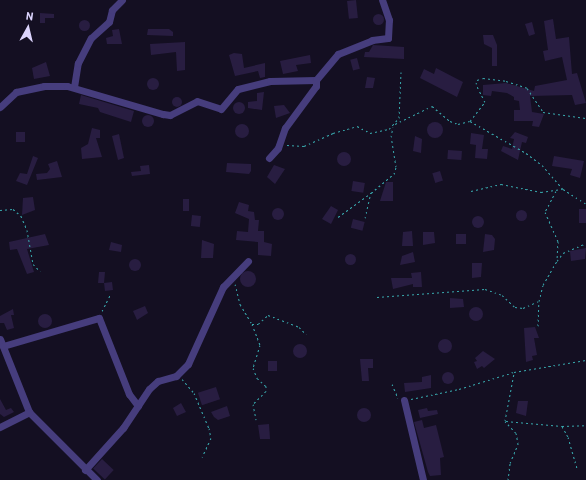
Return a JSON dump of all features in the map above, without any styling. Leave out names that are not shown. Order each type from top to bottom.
[{"type":"street","points":[[74,87],[78,63],[91,38],[109,22],[112,10],[122,0]]},
{"type":"street","points":[[269,158],[279,143],[281,134],[308,98],[316,80],[338,54],[372,40],[388,38],[389,20],[382,0]]},
{"type":"street","points":[[0,107],[16,92],[44,86],[74,87],[170,115],[197,101],[221,109],[238,89],[270,81],[316,80]]},
{"type":"street","points":[[85,470],[123,428],[158,381],[176,376],[195,352],[221,292],[232,276],[248,261]]},
{"type":"street","points":[[97,480],[85,470],[29,412],[2,343],[96,318],[102,320],[121,374],[138,406]]},
{"type":"street","points":[[404,400],[422,480]]},
{"type":"street","points":[[0,427],[29,412]]},
{"type":"path","points":[[338,217],[394,174],[396,167],[391,137],[400,107],[401,72]]},
{"type":"path","points":[[395,124],[432,106],[450,121],[458,124],[470,121],[485,102],[476,84],[477,80],[483,78],[506,81],[527,88],[543,112],[586,118]]},
{"type":"path","points":[[470,121],[526,152],[542,165],[563,189],[586,204]]},
{"type":"path","points":[[279,143],[298,148],[357,126],[370,133],[393,127]]},
{"type":"path","points":[[471,191],[501,184],[541,192],[563,189]]},
{"type":"path","points":[[556,191],[545,212],[558,240],[557,261]]},
{"type":"path","points":[[365,218],[371,193]]},
{"type":"path","points":[[0,210],[13,209],[21,216],[27,230],[33,264],[40,271]]},
{"type":"path","points":[[538,326],[539,301],[543,285],[557,261],[564,253],[586,243]]},
{"type":"path","points":[[232,276],[240,304],[252,324],[260,345],[253,368],[257,378],[266,386],[266,391],[253,404],[256,420]]},
{"type":"path","points":[[377,297],[485,289],[502,296],[515,308],[523,308],[539,301]]},
{"type":"path","points":[[102,320],[103,304],[110,295]]},
{"type":"path","points":[[252,324],[258,324],[268,315],[299,327],[306,334]]},
{"type":"path","points":[[392,384],[394,395],[404,400],[459,389],[514,372],[586,360]]},
{"type":"path","points":[[505,421],[514,372]]},
{"type":"path","points":[[176,376],[188,384],[194,393],[209,428],[210,438],[202,457]]},
{"type":"path","points":[[505,421],[562,426],[586,425]]},
{"type":"path","points":[[505,421],[516,433],[518,444],[510,463],[508,480]]},
{"type":"path","points":[[562,426],[568,437],[577,468]]},
{"type":"building","points":[[356,0],[358,18],[349,19],[347,1]]},
{"type":"building","points":[[40,13],[54,14],[54,18],[45,18],[45,23],[40,23]]},
{"type":"building","points":[[378,13],[382,15],[384,19],[382,23],[378,25],[374,23],[372,19],[374,15]]},
{"type":"building","points":[[84,19],[88,21],[90,25],[88,29],[84,31],[80,29],[78,25],[80,21]]},
{"type":"building","points":[[553,19],[556,39],[569,37],[572,74],[577,73],[586,103],[575,105],[572,95],[530,96],[532,112],[544,114],[539,127],[532,126],[533,121],[514,121],[514,110],[520,110],[519,101],[514,100],[514,97],[507,93],[492,91],[491,96],[483,95],[483,85],[506,83],[534,91],[535,86],[567,80],[562,57],[545,61],[543,51],[548,50],[544,21]]},
{"type":"building","points":[[532,22],[535,34],[529,36],[525,24]]},
{"type":"building","points":[[119,29],[122,44],[107,44],[106,38],[113,36],[112,30]]},
{"type":"building","points":[[148,29],[169,29],[173,32],[173,36],[147,35]]},
{"type":"building","points":[[483,35],[493,35],[497,45],[497,66],[492,66],[492,48],[484,44]]},
{"type":"building","points":[[185,42],[185,70],[177,71],[176,52],[151,55],[150,44]]},
{"type":"building","points":[[373,45],[404,47],[404,59],[364,57],[365,52],[369,52]]},
{"type":"building","points":[[234,53],[242,54],[244,68],[265,63],[265,77],[260,78],[258,71],[235,76],[229,55]]},
{"type":"building","points":[[310,55],[311,63],[296,65],[298,71],[283,74],[280,61]]},
{"type":"building","points":[[357,58],[360,69],[353,70],[350,60]]},
{"type":"building","points":[[46,62],[50,76],[34,79],[32,68]]},
{"type":"building","points":[[436,68],[463,82],[457,97],[420,78],[424,69],[434,74]]},
{"type":"building","points":[[367,77],[375,78],[373,88],[365,88]]},
{"type":"building","points":[[151,78],[155,78],[159,84],[155,90],[151,90],[147,86],[147,82]]},
{"type":"building","points":[[264,92],[262,110],[248,108],[248,102],[257,101],[257,93]]},
{"type":"building","points":[[81,95],[134,111],[131,122],[100,112],[98,108],[79,104]]},
{"type":"building","points":[[177,97],[182,102],[177,107],[172,102]]},
{"type":"building","points":[[237,102],[241,102],[245,108],[241,114],[237,114],[233,110],[233,106]]},
{"type":"building","points":[[284,105],[290,113],[276,118],[274,106]]},
{"type":"building","points":[[146,115],[150,115],[154,121],[150,127],[146,127],[142,123],[142,119]]},
{"type":"building","points":[[435,122],[441,124],[443,130],[441,136],[435,138],[429,136],[427,130],[429,124]]},
{"type":"building","points":[[239,124],[245,124],[249,128],[249,134],[245,138],[239,138],[235,134],[235,128]]},
{"type":"building","points":[[92,128],[100,130],[100,138],[96,138],[102,157],[82,159],[81,148],[88,144]]},
{"type":"building","points":[[16,132],[25,132],[25,142],[16,142]]},
{"type":"building","points":[[515,132],[528,137],[526,143],[522,142],[518,160],[501,151],[503,146],[512,149],[514,139],[510,138]]},
{"type":"building","points":[[471,133],[484,135],[482,149],[488,149],[487,159],[475,158],[476,145],[470,144]]},
{"type":"building","points":[[119,134],[124,158],[118,160],[112,136]]},
{"type":"building","points":[[415,136],[422,139],[421,153],[413,151]]},
{"type":"building","points":[[448,150],[462,151],[461,160],[447,159]]},
{"type":"building","points":[[344,152],[349,154],[351,159],[349,164],[344,166],[339,164],[337,159],[339,154]]},
{"type":"building","points":[[33,156],[38,158],[27,185],[16,181],[20,173],[27,174]]},
{"type":"building","points":[[554,156],[584,161],[580,178],[570,175],[572,169],[552,166]]},
{"type":"building","points":[[57,161],[62,177],[37,180],[36,174],[47,173],[50,169],[48,164]]},
{"type":"building","points":[[227,163],[251,164],[251,171],[249,174],[226,172]]},
{"type":"building","points":[[149,165],[150,174],[132,176],[131,172],[141,171],[140,166]]},
{"type":"building","points":[[274,165],[285,169],[275,184],[267,177]]},
{"type":"building","points":[[440,171],[443,181],[435,183],[432,173]]},
{"type":"building","points":[[353,181],[365,183],[363,193],[351,191]]},
{"type":"building","points":[[386,182],[393,182],[393,201],[380,201]]},
{"type":"building","points":[[33,197],[35,210],[22,215],[23,198]]},
{"type":"building","points":[[183,199],[189,199],[189,211],[183,211]]},
{"type":"building","points":[[239,202],[249,205],[248,211],[254,212],[255,220],[259,220],[258,231],[264,231],[264,242],[272,244],[271,256],[258,255],[258,242],[236,240],[237,231],[248,232],[249,219],[235,213]]},
{"type":"building","points":[[331,206],[338,210],[331,224],[322,219]]},
{"type":"building","points":[[276,208],[280,208],[284,214],[280,220],[276,220],[272,216],[272,212]]},
{"type":"building","points":[[521,209],[525,211],[527,215],[525,219],[521,221],[517,219],[515,215],[517,211]]},
{"type":"building","points":[[579,209],[586,209],[586,223],[579,223]]},
{"type":"building","points":[[192,215],[201,216],[200,227],[191,226]]},
{"type":"building","points":[[476,216],[480,216],[484,222],[480,228],[476,228],[472,224],[472,220]]},
{"type":"building","points":[[353,219],[365,222],[362,231],[351,228]]},
{"type":"building","points":[[412,231],[413,246],[402,246],[403,232]]},
{"type":"building","points":[[423,232],[434,232],[435,243],[423,245]]},
{"type":"building","points":[[45,234],[49,245],[27,249],[34,272],[27,274],[17,249],[10,250],[9,242]]},
{"type":"building","points":[[456,234],[466,234],[466,244],[456,244]]},
{"type":"building","points":[[485,234],[492,235],[495,239],[494,250],[483,252]]},
{"type":"building","points":[[202,240],[214,244],[213,258],[201,258]]},
{"type":"building","points":[[111,242],[122,245],[121,252],[109,250]]},
{"type":"building","points":[[586,248],[585,259],[571,261],[570,251]]},
{"type":"building","points":[[413,252],[415,262],[400,265],[402,256]]},
{"type":"building","points":[[350,253],[354,255],[356,259],[354,263],[350,265],[346,263],[344,259],[346,255]]},
{"type":"building","points":[[133,259],[137,259],[141,265],[137,271],[133,271],[129,267],[129,263]]},
{"type":"building","points":[[472,263],[482,263],[481,277],[472,278]]},
{"type":"building","points":[[248,271],[255,276],[256,279],[251,286],[248,287],[241,282],[240,279],[245,272]]},
{"type":"building","points":[[99,272],[105,272],[104,283],[98,283]]},
{"type":"building","points":[[421,272],[422,287],[413,287],[413,284],[393,289],[391,278],[412,278],[411,273]]},
{"type":"building","points":[[112,282],[113,290],[105,291],[104,283]]},
{"type":"building","points":[[450,298],[463,299],[464,307],[450,308]]},
{"type":"building","points":[[145,306],[148,313],[137,320],[133,311]]},
{"type":"building","points":[[476,307],[481,309],[483,314],[481,319],[476,321],[471,319],[469,314],[471,309]]},
{"type":"building","points":[[13,309],[14,315],[11,315],[14,328],[7,330],[4,323],[0,323],[0,316]]},
{"type":"building","points":[[42,314],[48,314],[52,318],[52,324],[48,328],[42,328],[38,324],[38,318]]},
{"type":"building","points":[[535,327],[539,338],[534,338],[537,355],[532,356],[533,360],[526,362],[524,328]]},
{"type":"building","points":[[445,339],[450,341],[452,346],[450,351],[445,353],[440,351],[438,346],[440,341]]},
{"type":"building","points":[[300,344],[305,346],[307,351],[305,356],[300,358],[295,356],[293,351],[295,346]]},
{"type":"building","points":[[483,351],[495,359],[484,368],[482,366],[477,369],[474,362],[477,361],[475,358]]},
{"type":"building","points":[[360,359],[373,359],[373,368],[368,368],[369,381],[362,381]]},
{"type":"building","points":[[268,361],[277,361],[277,371],[268,371]]},
{"type":"building","points":[[446,372],[450,372],[454,378],[450,384],[446,384],[442,380],[442,376]]},
{"type":"building","points":[[431,375],[431,388],[405,392],[404,383],[422,382],[422,377]]},
{"type":"building","points":[[216,387],[220,399],[202,405],[198,393]]},
{"type":"building","points":[[0,399],[6,410],[11,408],[14,412],[4,417],[0,414]]},
{"type":"building","points":[[518,401],[528,401],[526,416],[516,413]]},
{"type":"building","points":[[181,403],[186,412],[177,416],[173,408]]},
{"type":"building","points":[[227,406],[230,416],[218,420],[211,412]]},
{"type":"building","points":[[361,408],[367,408],[371,412],[371,418],[367,422],[361,422],[357,418],[357,412]]},
{"type":"building","points":[[427,408],[428,411],[437,410],[438,414],[420,418],[418,410]]},
{"type":"building","points":[[422,420],[424,428],[436,425],[444,457],[440,458],[441,475],[430,476],[428,472],[414,422]]},
{"type":"building","points":[[269,424],[270,439],[260,439],[258,425]]},
{"type":"building","points":[[102,459],[114,470],[105,479],[93,469]]}]
